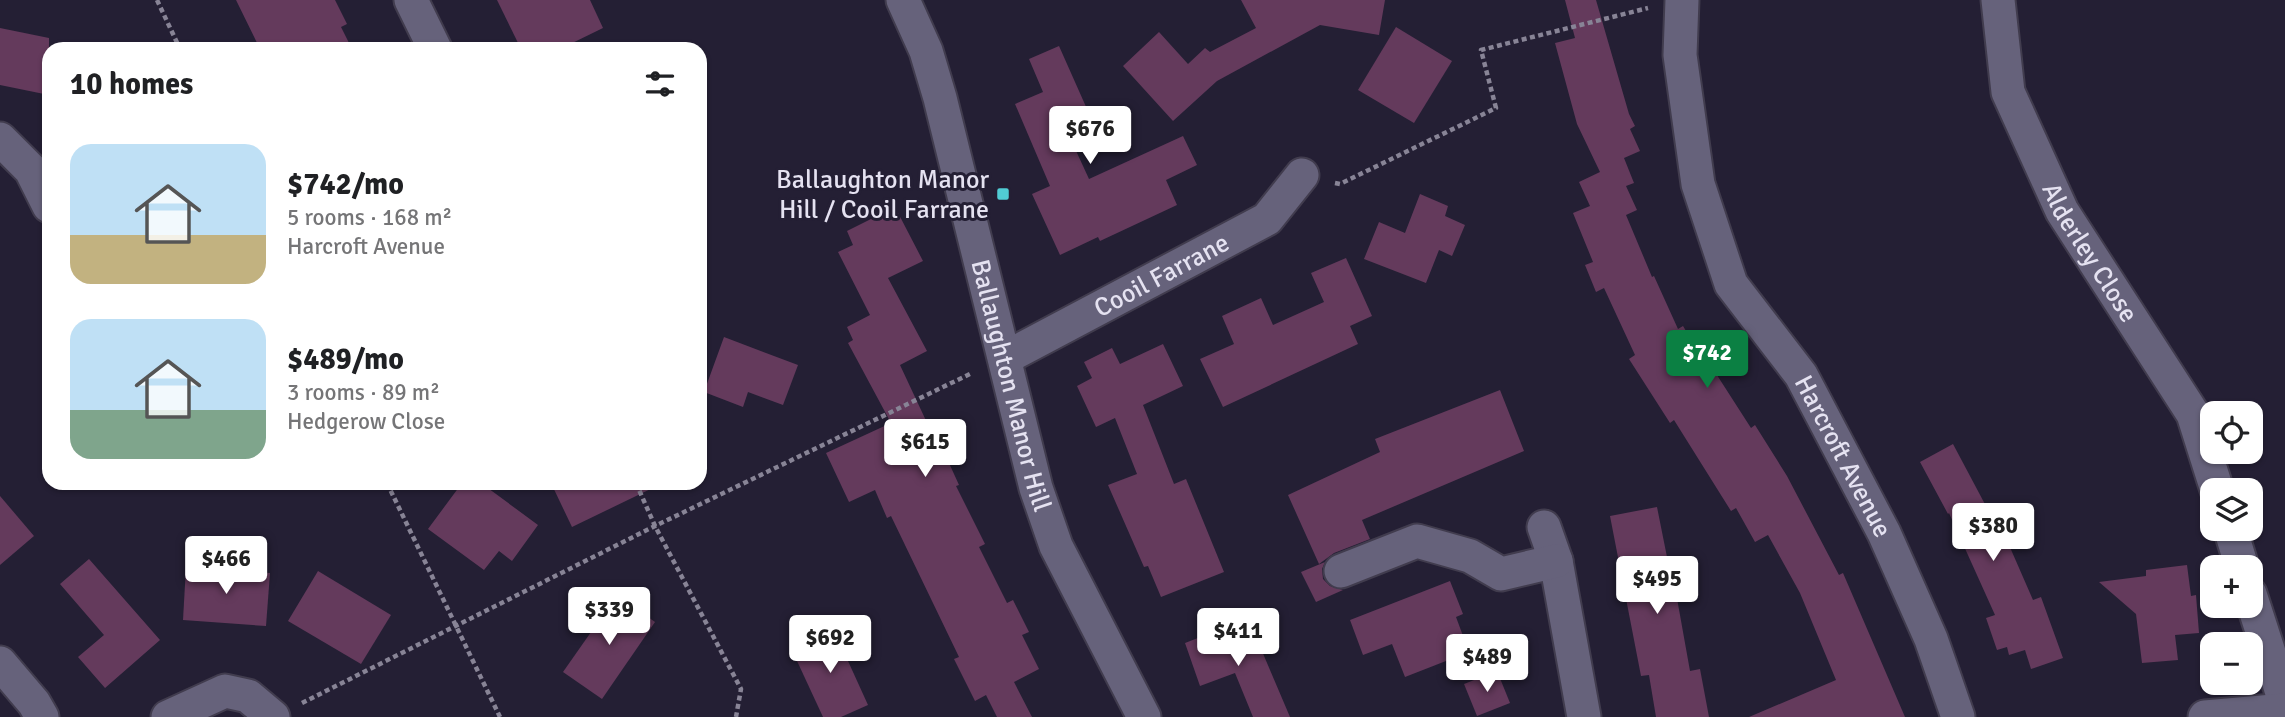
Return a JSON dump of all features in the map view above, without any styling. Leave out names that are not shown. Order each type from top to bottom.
[{"type":"street","points":[[411,0],[432,42]]},
{"type":"street","name":"Ballaughton Manor Hill","points":[[903,0],[926,51],[940,98],[1036,488],[1056,546],[1144,717]]},
{"type":"street","name":"Alderley Close","points":[[1998,0],[2008,92],[2062,211],[2193,414],[2213,478]]},
{"type":"street","name":"Harcroft Avenue","points":[[1668,3],[1681,55],[1698,184],[1731,284],[1801,376],[1884,533],[1931,639],[1958,717]]},
{"type":"street","points":[[0,139],[32,170],[42,191]]},
{"type":"street","name":"Cooil Farrane","points":[[1005,358],[1267,219],[1302,175]]},
{"type":"street","points":[[1544,527],[1556,561],[1584,717]]},
{"type":"street","points":[[1341,570],[1417,541],[1470,556],[1501,574],[1556,561]]},
{"type":"street","points":[[2258,618],[2285,702]]},
{"type":"street","points":[[0,663],[34,703],[42,717]]},
{"type":"street","points":[[167,717],[225,691],[248,696],[286,711]]},
{"type":"street","points":[[2205,717],[2285,710]]},
{"type":"path","points":[[156,0],[177,42]]},
{"type":"path","points":[[1302,175],[1340,184],[1496,108],[1481,50],[1668,3]]},
{"type":"path","points":[[286,711],[655,526],[1005,358]]},
{"type":"path","points":[[390,490],[500,717]]},
{"type":"path","points":[[639,490],[655,526],[741,689],[736,717]]},
{"type":"building","points":[[236,0],[335,0],[347,24],[341,27],[348,42],[257,42]]},
{"type":"building","points":[[497,0],[590,0],[603,28],[574,42],[518,42]]},
{"type":"building","points":[[1241,0],[1385,0],[1379,35],[1320,25],[1217,81],[1173,121],[1123,66],[1159,32],[1188,64],[1205,48],[1210,52],[1256,28]]},
{"type":"building","points":[[1565,0],[1596,0],[1629,114],[1635,126],[1630,129],[1640,151],[1624,158],[1634,183],[1626,186],[1637,210],[1626,215],[1652,277],[1654,276],[1678,329],[1683,326],[1712,374],[1715,372],[1751,428],[1755,425],[1787,476],[1839,575],[1843,573],[1905,717],[1749,717],[1836,680],[1800,593],[1768,535],[1755,542],[1736,508],[1731,511],[1674,420],[1670,423],[1629,359],[1635,355],[1604,288],[1596,292],[1585,265],[1593,262],[1573,213],[1590,206],[1579,182],[1600,172],[1577,124],[1555,43],[1575,38]]},
{"type":"building","points":[[1396,27],[1452,61],[1414,123],[1358,90]]},
{"type":"building","points":[[0,28],[49,38],[49,42],[42,42],[42,94],[0,85]]},
{"type":"building","points":[[1059,46],[1091,118],[1066,129],[1089,179],[1183,136],[1197,165],[1166,180],[1177,205],[1100,241],[1098,237],[1060,255],[1032,194],[1050,186],[1015,104],[1043,92],[1029,59]]},
{"type":"building","points":[[1420,194],[1448,206],[1445,216],[1465,225],[1452,256],[1439,250],[1426,283],[1364,259],[1379,222],[1405,233]]},
{"type":"building","points":[[895,207],[923,261],[888,278],[927,351],[900,365],[936,442],[939,441],[959,485],[956,486],[985,544],[979,547],[1007,603],[1013,600],[1029,632],[1022,635],[1039,669],[1014,682],[1032,717],[997,717],[986,695],[975,701],[954,659],[959,657],[891,516],[887,518],[875,490],[849,502],[826,453],[891,423],[848,343],[853,340],[847,327],[870,315],[838,252],[853,245],[847,231]]},
{"type":"building","points":[[1346,258],[1372,316],[1350,326],[1358,344],[1223,407],[1200,359],[1234,344],[1222,316],[1261,298],[1273,325],[1324,302],[1311,273]]},
{"type":"building","points":[[724,337],[798,365],[783,405],[748,392],[743,407],[707,393],[707,384]]},
{"type":"building","points":[[1163,344],[1183,386],[1143,405],[1174,484],[1186,479],[1224,572],[1161,597],[1148,566],[1144,567],[1108,485],[1137,474],[1115,418],[1096,427],[1077,386],[1092,378],[1084,362],[1112,348],[1120,364]]},
{"type":"building","points":[[1500,390],[1524,451],[1362,520],[1370,539],[1334,553],[1319,564],[1288,495],[1380,452],[1375,439]]},
{"type":"building","points":[[1953,444],[1987,508],[1992,506],[2033,600],[2041,597],[2063,658],[2031,669],[2025,650],[2009,655],[2007,647],[1997,650],[1986,618],[1995,615],[1949,513],[1920,462]]},
{"type":"building","points":[[457,490],[490,490],[538,525],[512,561],[499,551],[484,570],[428,529]]},
{"type":"building","points":[[554,490],[649,490],[572,527]]},
{"type":"building","points":[[0,496],[34,536],[0,565]]},
{"type":"building","points":[[1657,507],[1690,671],[1700,669],[1709,717],[1656,717],[1649,675],[1641,676],[1610,516]]},
{"type":"building","points":[[89,559],[160,640],[105,688],[78,657],[104,635],[60,584]]},
{"type":"building","points":[[1325,562],[1322,569],[1323,579],[1330,586],[1343,590],[1316,602],[1301,572]]},
{"type":"building","points":[[2187,565],[2191,596],[2196,595],[2199,633],[2175,635],[2178,660],[2142,663],[2136,614],[2099,582],[2146,576],[2146,570]]},
{"type":"building","points":[[186,567],[270,573],[266,626],[183,620]]},
{"type":"building","points":[[318,571],[391,615],[361,664],[288,621]]},
{"type":"building","points":[[1450,581],[1463,614],[1456,617],[1469,652],[1405,677],[1392,644],[1363,655],[1350,620]]},
{"type":"building","points":[[617,595],[655,622],[602,699],[563,672]]},
{"type":"building","points":[[1244,620],[1251,639],[1256,637],[1290,717],[1253,717],[1235,673],[1200,686],[1185,643]]},
{"type":"building","points":[[833,628],[868,705],[841,717],[823,717],[791,648]]},
{"type":"building","points":[[1497,671],[1510,703],[1477,716],[1464,684]]},
{"type":"place","name":"Ballaughton Manor Hill / Cooil Farrane","points":[[1003,194]]}]
